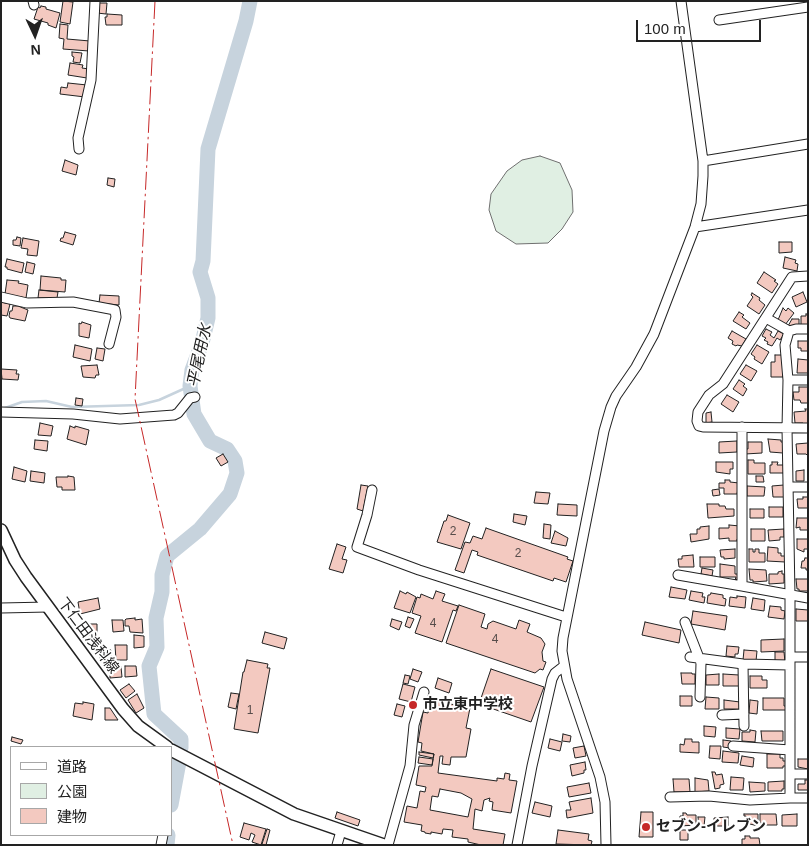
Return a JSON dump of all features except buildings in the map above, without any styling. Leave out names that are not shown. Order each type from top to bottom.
[{"type":"main road","name":"下仁田浅科線","points":[[1,530],[15,560],[123,709],[138,726],[166,746]]},
{"type":"main road","points":[[172,751],[294,814],[386,845]]},
{"type":"street","points":[[79,149],[78,138],[91,80],[95,1]]},
{"type":"street","points":[[606,845],[605,802],[600,777],[572,696],[564,666],[563,638],[604,432],[611,407],[616,396],[636,368],[654,334],[695,227],[701,204],[703,161],[681,1]]},
{"type":"street","points":[[719,20],[808,7]]},
{"type":"street","points":[[703,161],[808,144]]},
{"type":"street","points":[[695,227],[808,210]]},
{"type":"street","points":[[808,276],[792,277],[723,384],[709,395],[698,412],[697,420],[699,426],[703,428],[808,428]]},
{"type":"street","points":[[1,297],[27,303],[72,302],[115,310],[116,317],[109,344]]},
{"type":"street","points":[[766,318],[789,331],[808,329]]},
{"type":"street","points":[[789,331],[785,345],[788,380],[790,798]]},
{"type":"street","points":[[788,380],[808,380]]},
{"type":"street","points":[[1,412],[73,414],[120,419],[174,415],[192,398]]},
{"type":"street","points":[[742,427],[742,586]]},
{"type":"street","points":[[788,487],[808,487]]},
{"type":"street","points":[[372,490],[367,516],[357,548],[566,617]]},
{"type":"street","points":[[678,575],[808,598]]},
{"type":"street","points":[[1,608],[48,607]]},
{"type":"street","points":[[685,622],[695,658],[702,670],[700,698]]},
{"type":"street","points":[[695,658],[743,664],[790,661],[808,656]]},
{"type":"street","points":[[743,664],[744,726]]},
{"type":"street","points":[[517,845],[532,766],[552,679],[564,666]]},
{"type":"street","points":[[386,845],[410,766],[414,726],[424,692]]},
{"type":"street","points":[[722,715],[744,714]]},
{"type":"street","points":[[733,746],[790,750]]},
{"type":"street","points":[[790,774],[808,774]]},
{"type":"street","points":[[670,797],[709,796],[750,800],[808,798]]},
{"type":"street","points":[[337,845],[340,831]]},
{"type":"green space","points":[[540,156],[560,163],[572,190],[573,212],[562,229],[548,243],[516,244],[496,231],[489,210],[491,194],[507,171],[522,160]]},
{"type":"waterway","name":"平尾用水","points":[[181,748],[181,739],[154,714],[149,666],[157,647],[156,618],[162,592],[162,575],[167,556],[200,529],[230,494],[237,473],[235,461],[227,449],[210,441],[194,414],[190,386],[192,370],[202,343],[208,318],[208,298],[200,272],[203,261],[208,149],[246,21],[250,1]]},
{"type":"waterway","points":[[5,408],[22,402],[46,401],[72,407],[139,405],[159,400],[190,386]]},
{"type":"waterway","name":"平尾用水","points":[[172,800],[179,762]]},
{"type":"waterway","name":"平尾用水","points":[[167,845],[168,836]]},
{"type":"power","points":[[155,1],[135,399],[233,845]]},
{"type":"place","name":"市立東中学校","points":[[413,705]]},
{"type":"place","name":"セブン-イレブン","points":[[646,827]]}]
